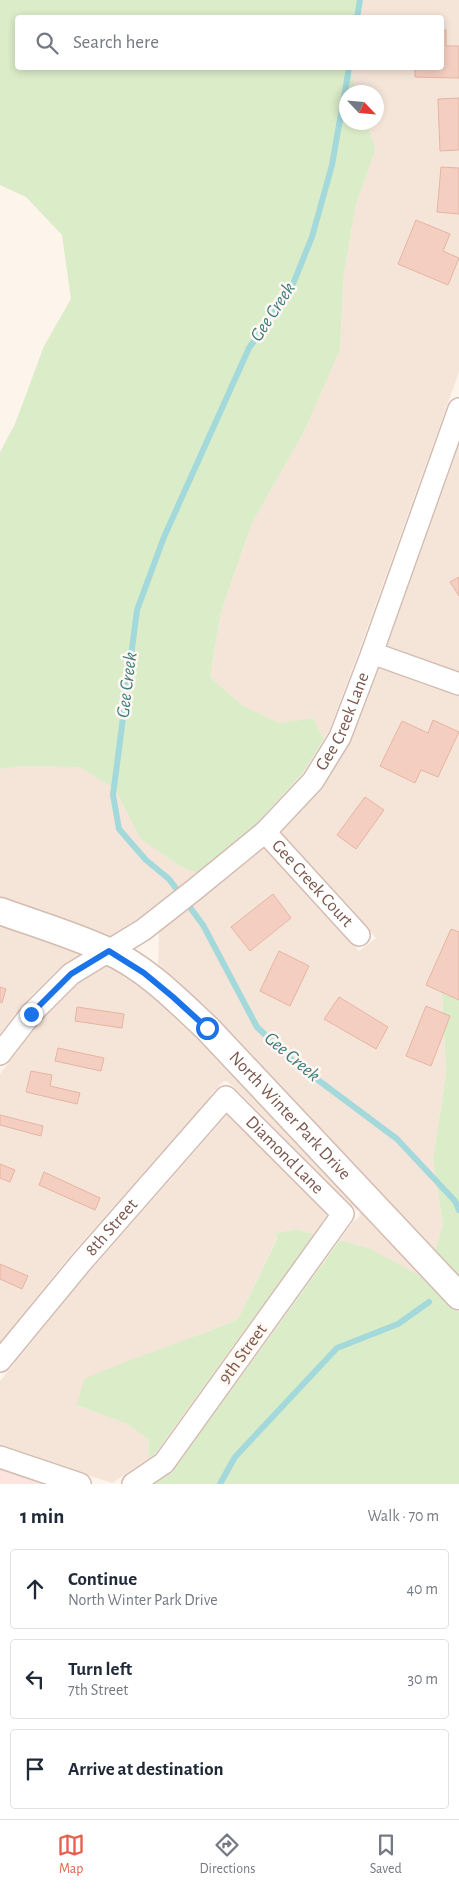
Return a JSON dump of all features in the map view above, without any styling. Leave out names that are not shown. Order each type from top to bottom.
[{"type":"street","name":"Gee Creek Lane","points":[[0,1054],[31,1014],[71,974],[143,930],[194,890],[265,832],[313,781],[340,737],[457,419]]},
{"type":"street","points":[[372,653],[459,684]]},
{"type":"street","name":"Gee Creek Court","points":[[265,832],[359,935]]},
{"type":"street","name":"North Winter Park Drive","points":[[0,911],[109,951],[144,973],[173,997],[207,1028],[459,1296]]},
{"type":"street","name":"Diamond Lane","points":[[226,1097],[343,1214]]},
{"type":"street","name":"8th Street","points":[[0,1361],[79,1265],[226,1097]]},
{"type":"street","name":"9th Street","points":[[133,1484],[164,1463],[343,1214]]},
{"type":"street","points":[[0,1457],[80,1484]]},
{"type":"shaded area","points":[[358,0],[459,0],[459,372],[360,648],[329,731],[324,739],[313,718],[279,723],[242,705],[210,677],[221,612],[252,523],[304,432],[340,350],[344,273],[356,204],[376,149],[369,130],[384,130],[384,85],[355,85],[350,70],[444,70],[444,15],[355,15]]},
{"type":"shaded area","points":[[459,446],[459,672],[387,647]]},
{"type":"shaded area","points":[[380,667],[459,696],[459,983],[442,992],[446,1073],[433,1159],[443,1225],[434,1253],[158,970],[159,932],[264,848],[359,951],[376,938],[281,833],[322,788],[350,743]]},
{"type":"shaded area","points":[[18,766],[79,767],[115,789],[141,838],[178,865],[196,873],[135,921],[108,938],[0,899],[0,769]]},
{"type":"shaded area","points":[[0,922],[83,953],[62,966],[21,1006],[0,1034]]},
{"type":"shaded area","points":[[110,964],[137,981],[198,1035],[426,1277],[424,1281],[369,1248],[340,1240],[353,1222],[360,1216],[360,1212],[351,1206],[243,1096],[227,1081],[224,1081],[69,1257],[0,1342],[0,1074],[41,1021],[80,982]]},
{"type":"shaded area","points":[[228,1114],[328,1214],[314,1234],[296,1229],[276,1233],[277,1238],[238,1319],[182,1341],[77,1405],[127,1424],[149,1440],[148,1459],[112,1483],[0,1446],[0,1381],[89,1272]]},
{"type":"shaded area","points":[[0,1469],[46,1484],[0,1484]]},
{"type":"green space","points":[[0,0],[358,0],[355,15],[15,15],[15,70],[350,70],[355,85],[339,85],[339,130],[369,130],[376,149],[356,204],[344,273],[340,350],[304,432],[252,523],[221,612],[210,677],[242,705],[279,723],[313,718],[324,739],[303,773],[256,824],[196,873],[178,865],[140,838],[115,789],[79,767],[18,766],[0,769],[0,452],[15,424],[44,346],[71,299],[62,235],[26,197],[0,185]]},
{"type":"green space","points":[[459,983],[459,1280],[434,1253],[443,1225],[433,1159],[446,1073],[442,992]]},
{"type":"green space","points":[[296,1229],[314,1234],[155,1454],[148,1459],[149,1440],[127,1424],[77,1405],[84,1379],[238,1319],[277,1239],[276,1233]]},
{"type":"green space","points":[[340,1240],[369,1248],[422,1277],[424,1281],[426,1277],[459,1312],[459,1484],[154,1484],[172,1472]]},
{"type":"building","points":[[444,30],[446,30],[446,46],[459,46],[459,78],[415,77],[415,70],[444,70]]},
{"type":"building","points":[[459,98],[459,150],[440,151],[438,99]]},
{"type":"building","points":[[441,167],[459,168],[459,214],[437,212]]},
{"type":"building","points":[[416,220],[450,234],[443,251],[459,258],[448,285],[398,264]]},
{"type":"building","points":[[459,577],[459,596],[450,582]]},
{"type":"building","points":[[433,720],[459,732],[438,777],[421,770],[415,783],[380,766],[402,721],[428,733]]},
{"type":"building","points":[[365,797],[384,810],[356,849],[337,835]]},
{"type":"building","points":[[273,894],[291,918],[250,951],[231,927]]},
{"type":"building","points":[[451,929],[459,932],[459,1000],[426,985]]},
{"type":"building","points":[[279,951],[309,966],[290,1006],[260,991]]},
{"type":"building","points":[[0,987],[6,989],[2,1003],[0,1002]]},
{"type":"building","points":[[339,997],[388,1027],[376,1049],[324,1019]]},
{"type":"building","points":[[426,1006],[450,1016],[431,1066],[406,1056]]},
{"type":"building","points":[[77,1007],[124,1014],[122,1028],[75,1021]]},
{"type":"building","points":[[58,1048],[104,1058],[101,1071],[55,1061]]},
{"type":"building","points":[[31,1071],[52,1075],[50,1086],[80,1093],[77,1104],[26,1092]]},
{"type":"building","points":[[0,1115],[43,1126],[41,1136],[0,1125]]},
{"type":"building","points":[[0,1164],[15,1170],[10,1182],[0,1178]]},
{"type":"building","points":[[44,1172],[100,1198],[95,1210],[39,1185]]},
{"type":"building","points":[[0,1264],[28,1276],[22,1289],[0,1279]]},
{"type":"waterway","name":"Gee Creek","points":[[358,15],[360,0]]},
{"type":"waterway","name":"Gee Creek","points":[[349,70],[332,165],[312,237],[291,289],[249,348],[164,537],[137,610],[113,795],[119,829],[146,860],[169,879],[203,925],[257,1027],[294,1062],[397,1139],[455,1201],[459,1210]]},
{"type":"waterway","name":"Gee Creek","points":[[220,1484],[235,1457],[337,1348],[398,1324],[429,1302]]},
{"type":"route","points":[[31,1014],[71,974],[109,951],[144,973],[207,1028]]}]
